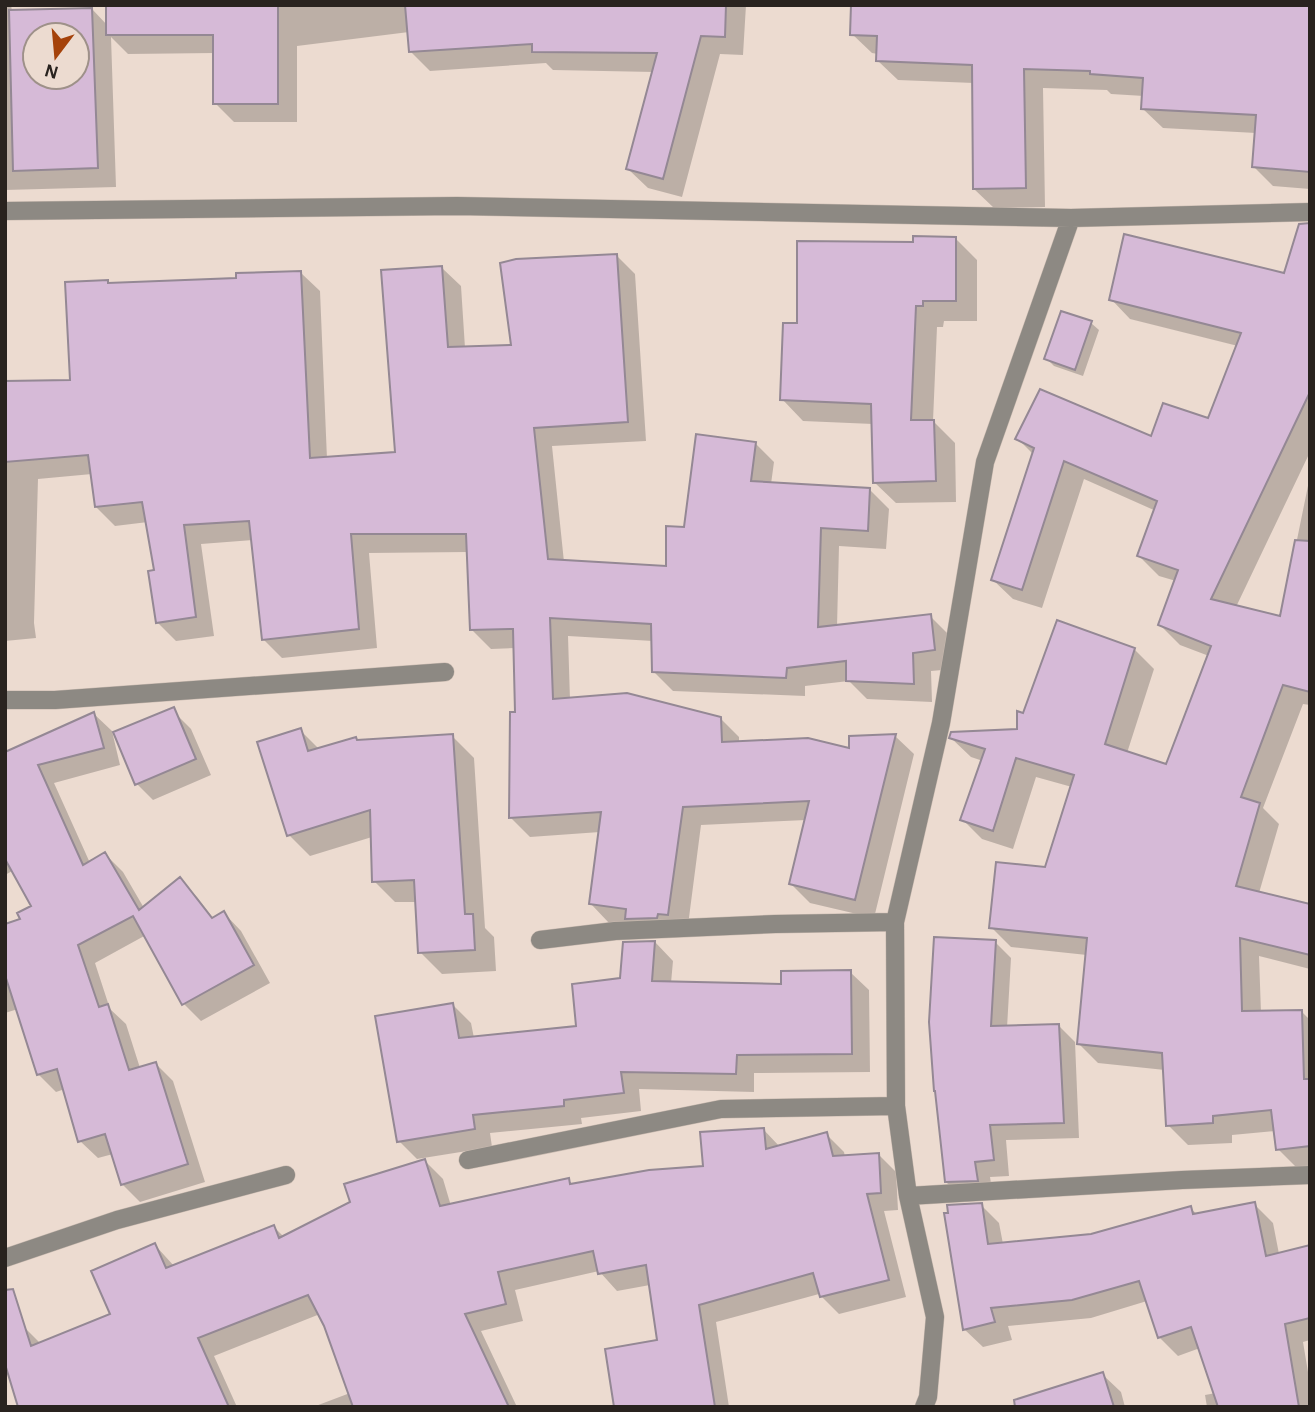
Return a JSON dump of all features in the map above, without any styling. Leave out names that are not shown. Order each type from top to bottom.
[{"type":"street","points":[[5,211],[457,206],[1071,218],[1310,212]]},
{"type":"street","points":[[924,1407],[928,1397],[935,1317],[908,1196],[896,1106],[895,922],[941,723],[985,462],[1071,218]]},
{"type":"street","points":[[5,700],[55,700],[446,672]]},
{"type":"street","points":[[540,940],[615,931],[895,922]]},
{"type":"street","points":[[468,1160],[721,1109],[896,1106]]},
{"type":"street","points":[[5,1258],[117,1220],[286,1175]]},
{"type":"street","points":[[908,1196],[1310,1175]]},
{"type":"building","points":[[106,5],[278,5],[278,104],[213,104],[213,35],[106,35]]},
{"type":"building","points":[[405,5],[726,5],[725,37],[701,36],[663,179],[626,169],[657,53],[532,52],[532,44],[409,52]]},
{"type":"building","points":[[851,5],[1310,5],[1310,172],[1252,167],[1256,115],[1141,109],[1143,78],[1090,74],[1090,71],[1024,69],[1026,188],[973,189],[972,65],[876,61],[877,36],[850,35]]},
{"type":"building","points":[[92,8],[98,168],[13,171],[9,10]]},
{"type":"building","points":[[1310,223],[1310,392],[1211,599],[1280,616],[1295,540],[1310,541],[1310,692],[1283,685],[1241,797],[1260,803],[1236,886],[1310,904],[1310,955],[1240,938],[1242,1011],[1302,1010],[1304,1079],[1310,1079],[1310,1146],[1276,1150],[1271,1110],[1213,1116],[1213,1123],[1166,1126],[1162,1053],[1077,1044],[1087,938],[989,928],[996,862],[1045,867],[1074,775],[1016,758],[993,831],[960,820],[985,749],[949,738],[951,732],[1017,729],[1017,711],[1023,713],[1057,620],[1135,648],[1105,744],[1166,764],[1211,646],[1158,625],[1178,570],[1137,556],[1157,501],[1064,461],[1022,590],[991,580],[1034,448],[1015,439],[1040,389],[1151,436],[1163,403],[1208,418],[1241,333],[1109,300],[1124,234],[1284,273],[1299,224]]},
{"type":"building","points":[[913,236],[956,237],[956,301],[923,301],[923,306],[916,306],[911,420],[934,420],[936,481],[873,483],[871,404],[780,400],[783,323],[797,323],[797,241],[913,242]]},
{"type":"building","points":[[617,254],[628,422],[534,428],[548,559],[666,566],[666,526],[684,527],[696,434],[756,442],[751,481],[870,488],[868,531],[821,528],[818,627],[931,614],[935,650],[913,653],[914,684],[846,681],[846,661],[787,668],[786,678],[652,672],[651,624],[550,618],[553,699],[627,693],[721,717],[722,742],[808,738],[849,748],[849,736],[896,734],[855,900],[789,884],[809,801],[683,807],[668,915],[625,919],[626,909],[589,904],[601,812],[509,818],[510,712],[515,712],[513,629],[470,630],[466,534],[351,534],[359,629],[262,640],[249,521],[184,525],[196,617],[156,623],[148,571],[154,570],[142,502],[95,507],[88,455],[5,462],[5,381],[70,380],[65,282],[236,278],[236,273],[301,271],[310,458],[395,452],[381,270],[442,266],[448,347],[511,345],[500,263],[516,259]]},
{"type":"building","points":[[1061,311],[1092,321],[1075,370],[1044,359]]},
{"type":"building","points":[[174,707],[196,759],[135,785],[113,732]]},
{"type":"building","points":[[94,712],[104,748],[38,765],[83,865],[105,852],[139,910],[180,877],[212,918],[224,911],[254,965],[182,1005],[133,916],[78,945],[99,1007],[108,1004],[129,1070],[156,1062],[188,1164],[121,1185],[105,1134],[78,1142],[57,1069],[37,1075],[5,975],[5,924],[20,919],[17,913],[31,906],[5,859],[5,752]]},
{"type":"building","points":[[301,728],[308,751],[356,737],[357,740],[453,734],[465,914],[473,914],[475,950],[418,953],[414,880],[372,882],[370,810],[287,836],[257,742]]},
{"type":"building","points":[[934,937],[996,940],[991,1026],[1059,1024],[1064,1123],[990,1125],[994,1160],[975,1162],[978,1181],[945,1182],[929,1022]]},
{"type":"building","points":[[655,941],[652,981],[781,984],[781,971],[851,970],[852,1054],[737,1055],[736,1074],[621,1072],[624,1093],[564,1100],[564,1106],[473,1115],[475,1129],[397,1142],[375,1016],[453,1003],[459,1038],[576,1026],[572,984],[620,978],[623,942]]},
{"type":"building","points":[[764,1128],[766,1149],[827,1132],[833,1156],[879,1153],[881,1193],[867,1194],[889,1280],[820,1297],[813,1273],[699,1305],[715,1407],[614,1407],[605,1349],[657,1340],[646,1265],[598,1274],[593,1251],[498,1272],[506,1304],[465,1314],[509,1407],[353,1407],[324,1326],[308,1295],[198,1338],[229,1407],[18,1407],[5,1364],[5,1290],[13,1289],[31,1346],[110,1314],[91,1271],[155,1243],[166,1268],[274,1225],[279,1238],[350,1202],[344,1184],[425,1159],[440,1206],[569,1178],[570,1184],[649,1170],[703,1166],[700,1132]]},
{"type":"building","points":[[1255,1202],[1266,1256],[1310,1245],[1310,1318],[1285,1324],[1299,1407],[1218,1407],[1191,1327],[1158,1338],[1139,1281],[1072,1300],[991,1308],[995,1322],[963,1330],[944,1213],[948,1213],[947,1205],[982,1203],[988,1244],[1091,1234],[1191,1206],[1193,1214]]},
{"type":"building","points":[[1103,1372],[1114,1407],[1015,1407],[1014,1400]]}]
